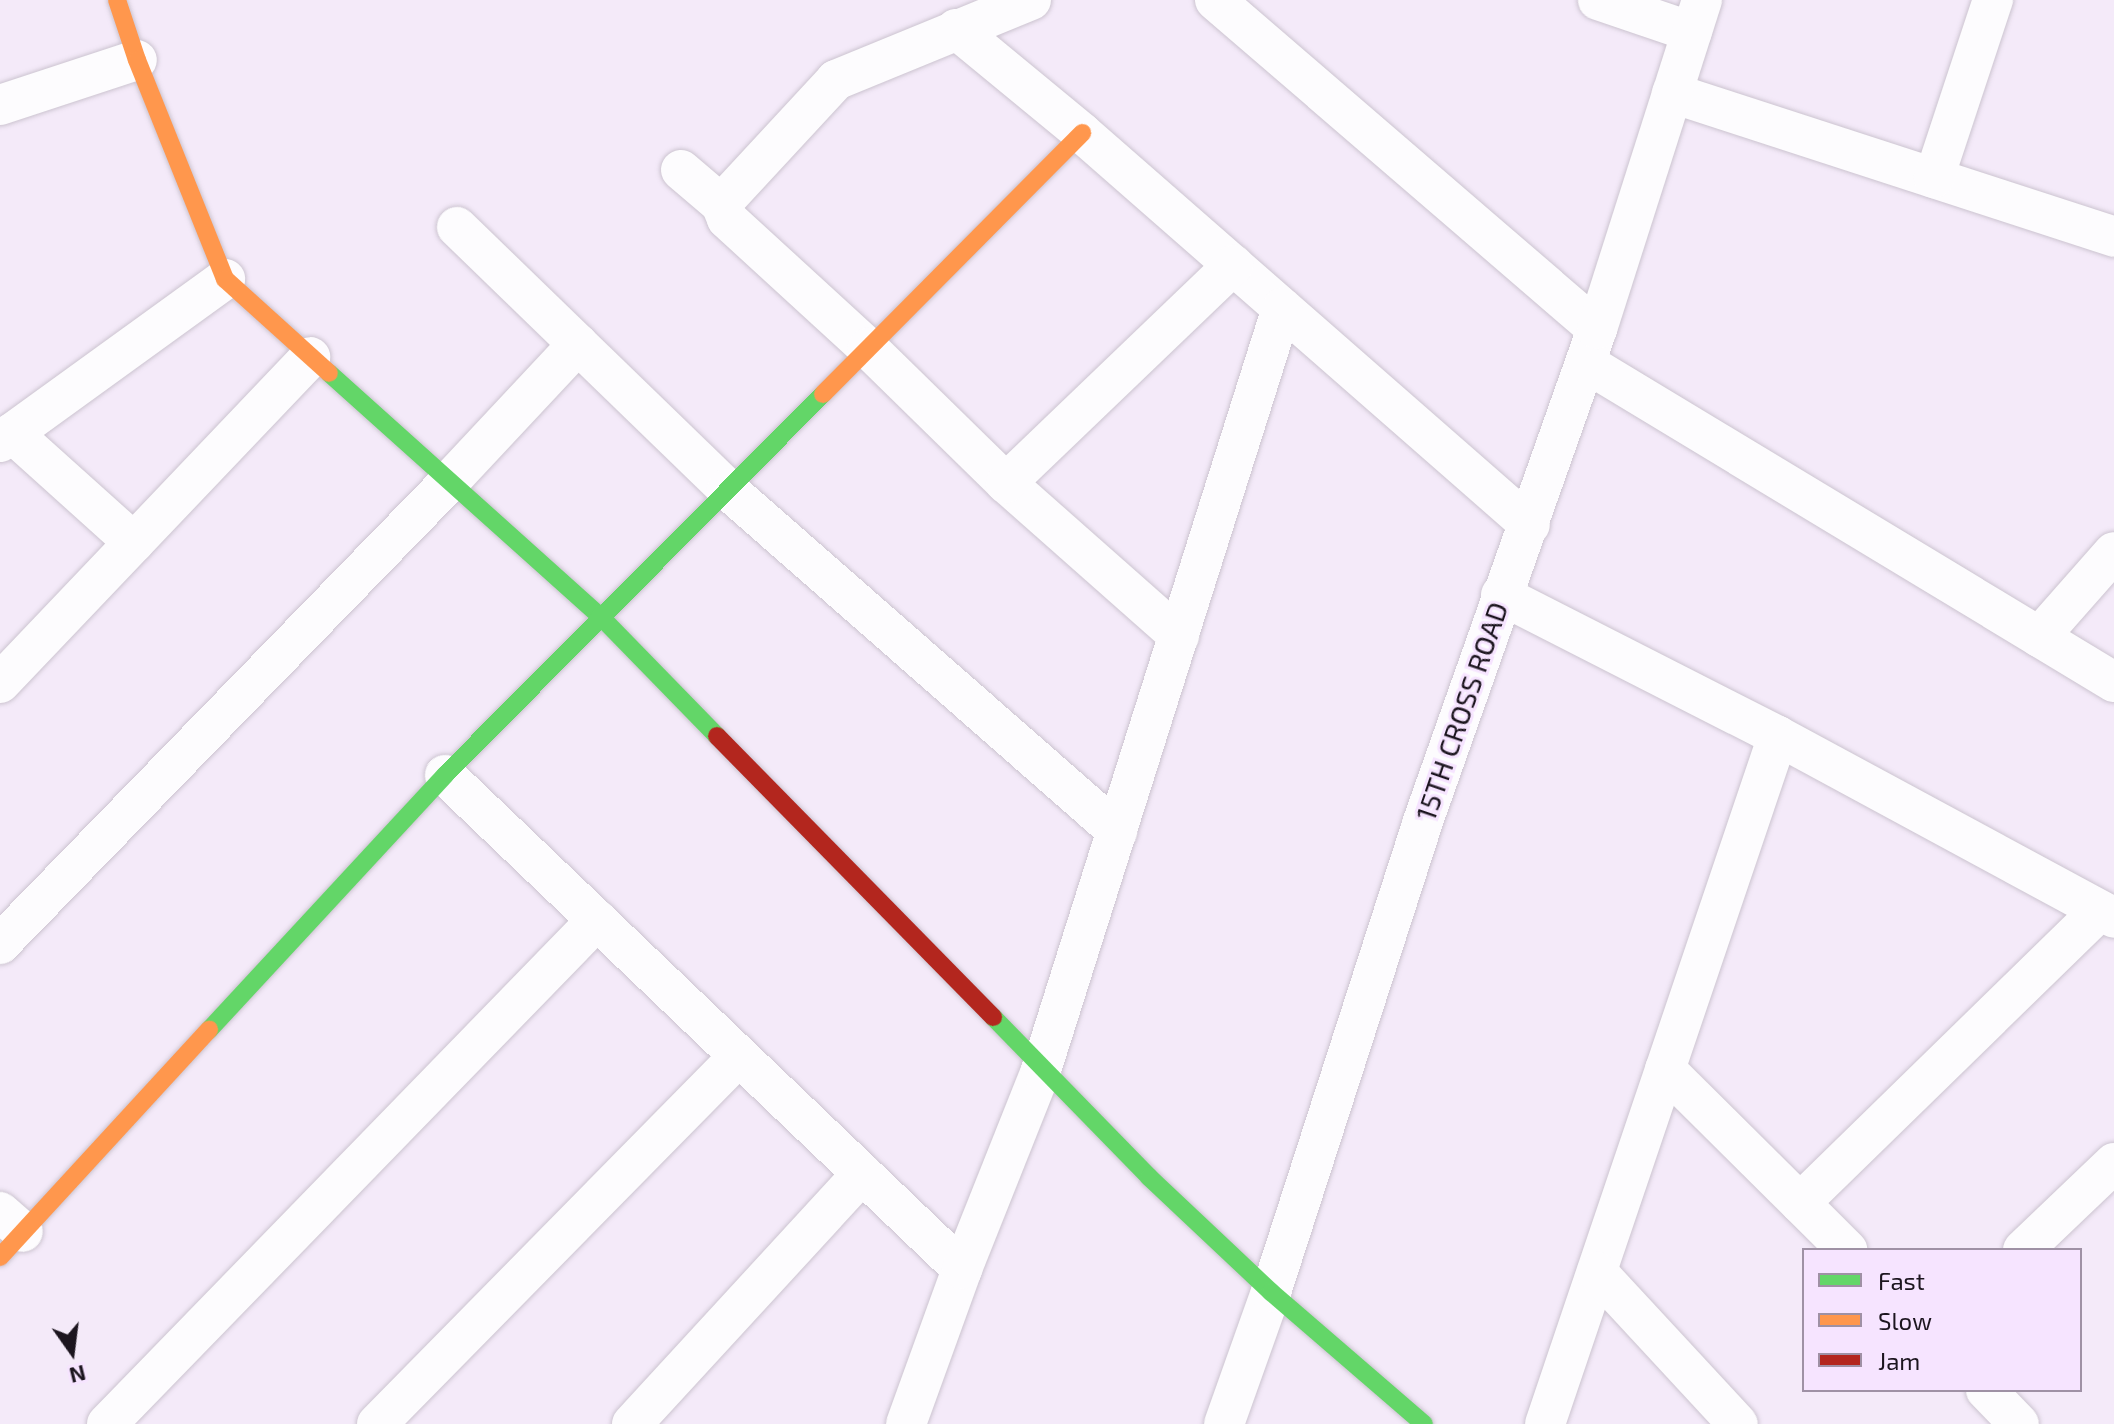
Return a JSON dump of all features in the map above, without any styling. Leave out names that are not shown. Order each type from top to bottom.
[{"type":"street","points":[[117,0],[137,60],[225,279],[600,616],[1041,1070],[1271,1292],[1424,1424]]},
{"type":"street","points":[[721,204],[836,80],[1031,0]]},
{"type":"street","points":[[1215,0],[1592,346],[2039,637],[2114,682]]},
{"type":"street","points":[[1598,0],[1697,16]]},
{"type":"street","points":[[1934,178],[1993,0]]},
{"type":"street","name":"15TH CROSS ROAD","points":[[1224,1424],[1271,1292],[1422,824],[1592,346],[1697,16]]},
{"type":"street","points":[[956,29],[1082,133],[1530,525]]},
{"type":"street","points":[[0,105],[137,60]]},
{"type":"street","points":[[1672,93],[2114,237]]},
{"type":"street","points":[[8,1234],[600,616],[1082,133]]},
{"type":"street","points":[[681,170],[721,204],[727,219],[868,348],[1006,483],[1179,636]]},
{"type":"street","points":[[457,227],[727,489],[1117,831]]},
{"type":"street","points":[[1006,483],[1233,265]]},
{"type":"street","points":[[134,543],[6,438],[225,279]]},
{"type":"street","points":[[906,1424],[962,1269],[1041,1070],[1282,308]]},
{"type":"street","points":[[0,944],[449,482],[578,344]]},
{"type":"street","points":[[0,683],[310,357]]},
{"type":"street","points":[[2039,637],[2114,552]]},
{"type":"street","points":[[1501,595],[1778,736],[2107,914],[1800,1203]]},
{"type":"street","points":[[1545,1424],[1778,736]]},
{"type":"street","points":[[445,775],[962,1269]]},
{"type":"street","points":[[107,1424],[597,920]]},
{"type":"street","points":[[377,1424],[739,1056]]},
{"type":"street","points":[[1665,1069],[1845,1248]]},
{"type":"street","points":[[2025,1248],[2114,1163]]},
{"type":"street","points":[[632,1424],[862,1174]]},
{"type":"street","points":[[1597,1272],[1738,1424]]},
{"type":"street","points":[[1988,1392],[2019,1424]]},
{"type":"traffic: fast","points":[[329,373],[600,616],[717,736]]},
{"type":"traffic: fast","points":[[209,1030],[445,775],[823,394]]},
{"type":"traffic: fast","points":[[993,1017],[1149,1177],[1271,1292],[1424,1424]]},
{"type":"traffic: slow","points":[[117,0],[137,60],[225,279],[329,373]]},
{"type":"traffic: slow","points":[[823,394],[1082,133]]},
{"type":"traffic: slow","points":[[0,1257],[209,1030]]},
{"type":"traffic: jam","points":[[717,736],[993,1017]]}]
